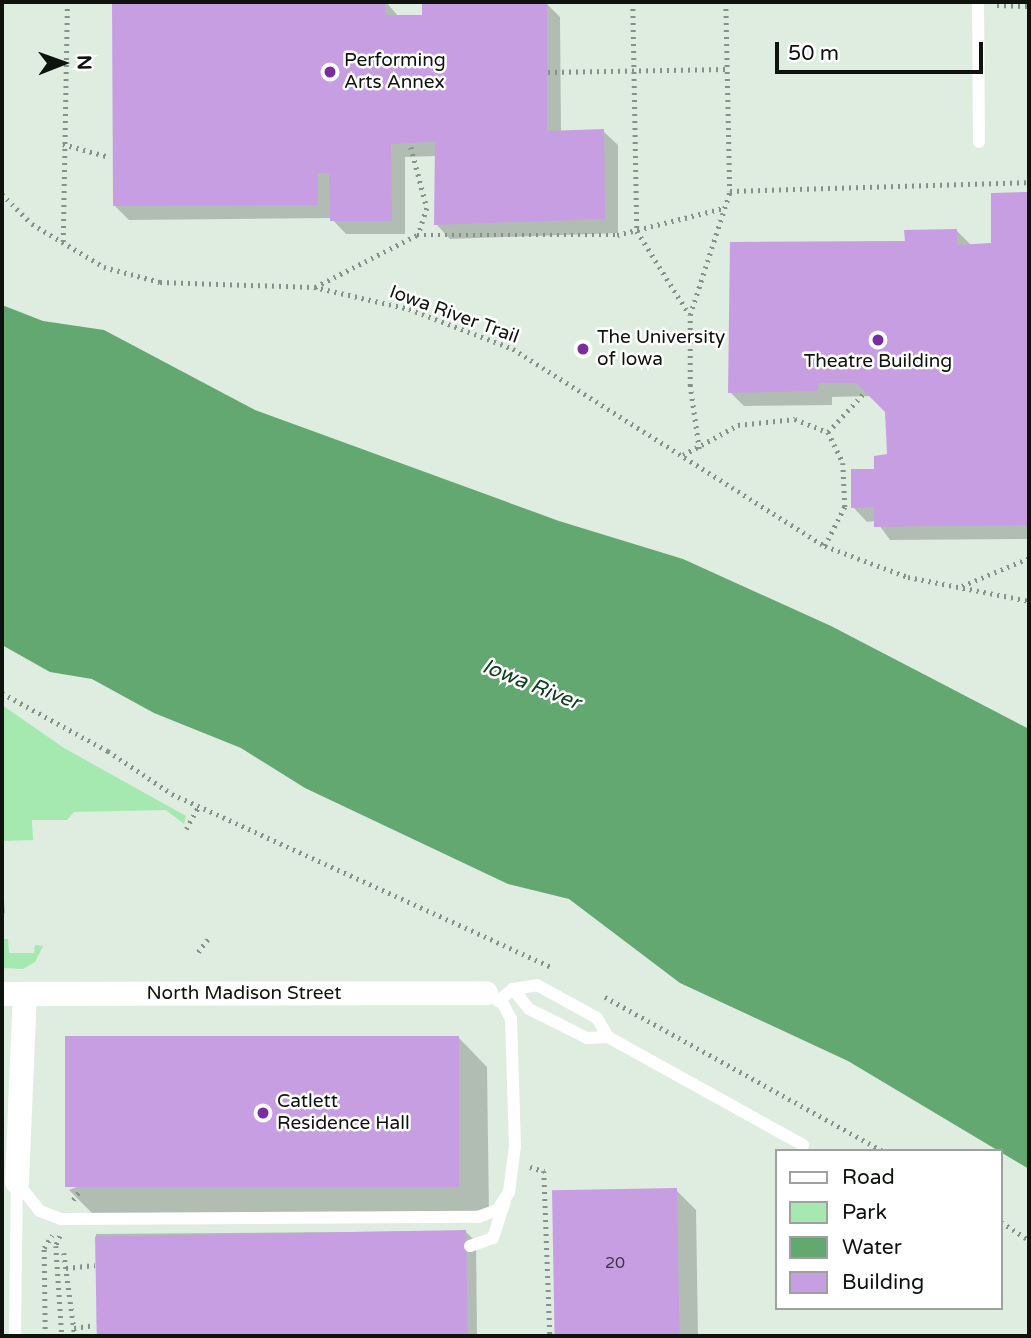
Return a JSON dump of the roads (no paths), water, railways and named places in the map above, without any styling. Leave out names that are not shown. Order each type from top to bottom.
[{"type":"street","name":"North Madison Street","points":[[14,994],[492,997]]},
{"type":"street","points":[[14,994],[17,1182]]},
{"type":"lane","points":[[978,2],[979,142]]},
{"type":"lane","points":[[470,1246],[494,1238],[509,1192],[515,1146],[511,1019],[492,997],[513,989],[537,985],[597,1018],[608,1037],[803,1145]]},
{"type":"lane","points":[[513,989],[529,1009],[587,1038],[608,1037]]},
{"type":"lane","points":[[17,1182],[40,1211],[67,1219],[478,1217],[497,1210],[509,1192]]},
{"type":"lane","points":[[15,1336],[17,1182]]},
{"type":"water","name":"Iowa River","points":[[2,305],[43,321],[104,330],[255,410],[559,521],[683,559],[831,626],[1029,729],[1029,1169],[1003,1153],[1003,1149],[995,1149],[848,1061],[680,983],[569,899],[508,884],[305,788],[241,748],[154,713],[92,679],[50,672],[2,645]]},
{"type":"place","name":"Performing Arts Annex","points":[[330,72]]},
{"type":"place","name":"Theatre Building","points":[[878,340]]},
{"type":"place","name":"The University of Iowa","points":[[583,349]]},
{"type":"place","name":"Catlett Residence Hall","points":[[263,1113]]}]
